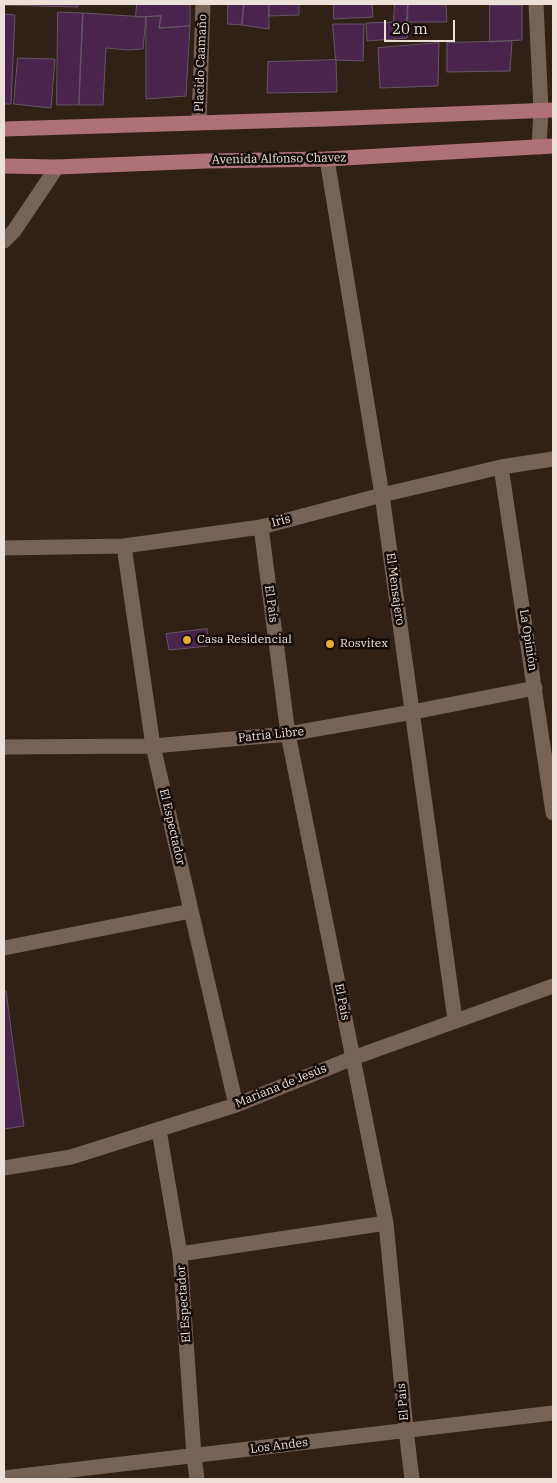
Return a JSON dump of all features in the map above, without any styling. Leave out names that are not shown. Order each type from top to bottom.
[{"type":"main road","points":[[4,129],[547,110]]},
{"type":"main road","name":"Avenida Alfonso Chavez","points":[[4,166],[57,167],[206,161],[328,159],[546,147]]},
{"type":"street","name":"Placido Caamaño","points":[[199,122],[203,4]]},
{"type":"street","points":[[536,4],[547,110],[546,147]]},
{"type":"street","name":"El Mensajero","points":[[328,159],[382,495],[455,1020]]},
{"type":"street","points":[[4,241],[14,231],[57,167]]},
{"type":"street","name":"Iris","points":[[4,548],[124,546],[261,527],[382,495],[501,467],[553,459]]},
{"type":"street","name":"La Opinión","points":[[501,467],[553,813]]},
{"type":"street","name":"El País","points":[[261,527],[288,734],[386,1223],[412,1479]]},
{"type":"street","name":"El Espectador","points":[[124,546],[153,746],[236,1104]]},
{"type":"street","name":"Patria Libre","points":[[4,747],[153,746],[288,734],[535,688]]},
{"type":"street","points":[[4,948],[191,912]]},
{"type":"street","name":"Mariana de Jesús","points":[[4,1168],[71,1157],[159,1130],[236,1104],[455,1020],[553,986]]},
{"type":"street","name":"El Espectador","points":[[159,1130],[180,1254],[194,1456],[198,1479]]},
{"type":"street","points":[[180,1254],[386,1223]]},
{"type":"street","name":"Los Andes","points":[[4,1478],[553,1413]]},
{"type":"building","points":[[78,4],[78,7],[4,5]]},
{"type":"building","points":[[137,4],[190,4],[190,26],[159,28],[161,16],[136,17]]},
{"type":"building","points":[[228,4],[244,4],[242,25],[228,24]]},
{"type":"building","points":[[244,4],[269,4],[269,29],[242,25]]},
{"type":"building","points":[[269,4],[299,4],[299,15],[269,16]]},
{"type":"building","points":[[334,4],[372,4],[373,17],[334,19]]},
{"type":"building","points":[[395,4],[408,4],[407,38],[367,41],[366,23],[393,22]]},
{"type":"building","points":[[408,4],[446,4],[447,22],[407,22]]},
{"type":"building","points":[[490,5],[522,5],[522,40],[490,42]]},
{"type":"building","points":[[58,12],[83,13],[79,105],[57,105]]},
{"type":"building","points":[[83,13],[146,17],[143,49],[106,48],[103,105],[79,105]]},
{"type":"building","points":[[4,14],[15,15],[11,104],[4,104]]},
{"type":"building","points":[[161,16],[159,28],[190,26],[186,96],[146,99],[146,17]]},
{"type":"building","points":[[333,24],[364,24],[363,61],[336,60]]},
{"type":"building","points":[[512,41],[510,71],[447,72],[447,43]]},
{"type":"building","points":[[439,43],[438,86],[380,88],[378,48]]},
{"type":"building","points":[[18,58],[55,59],[51,108],[14,104]]},
{"type":"building","points":[[336,60],[337,92],[267,93],[268,62]]},
{"type":"building","name":"Casa Residencial","points":[[207,629],[208,646],[169,650],[166,634]]},
{"type":"building","points":[[6,991],[24,1126],[4,1129],[4,992]]},
{"type":"place","name":"Casa Residencial","points":[[187,640]]},
{"type":"place","name":"Rosvitex","points":[[330,644]]}]
